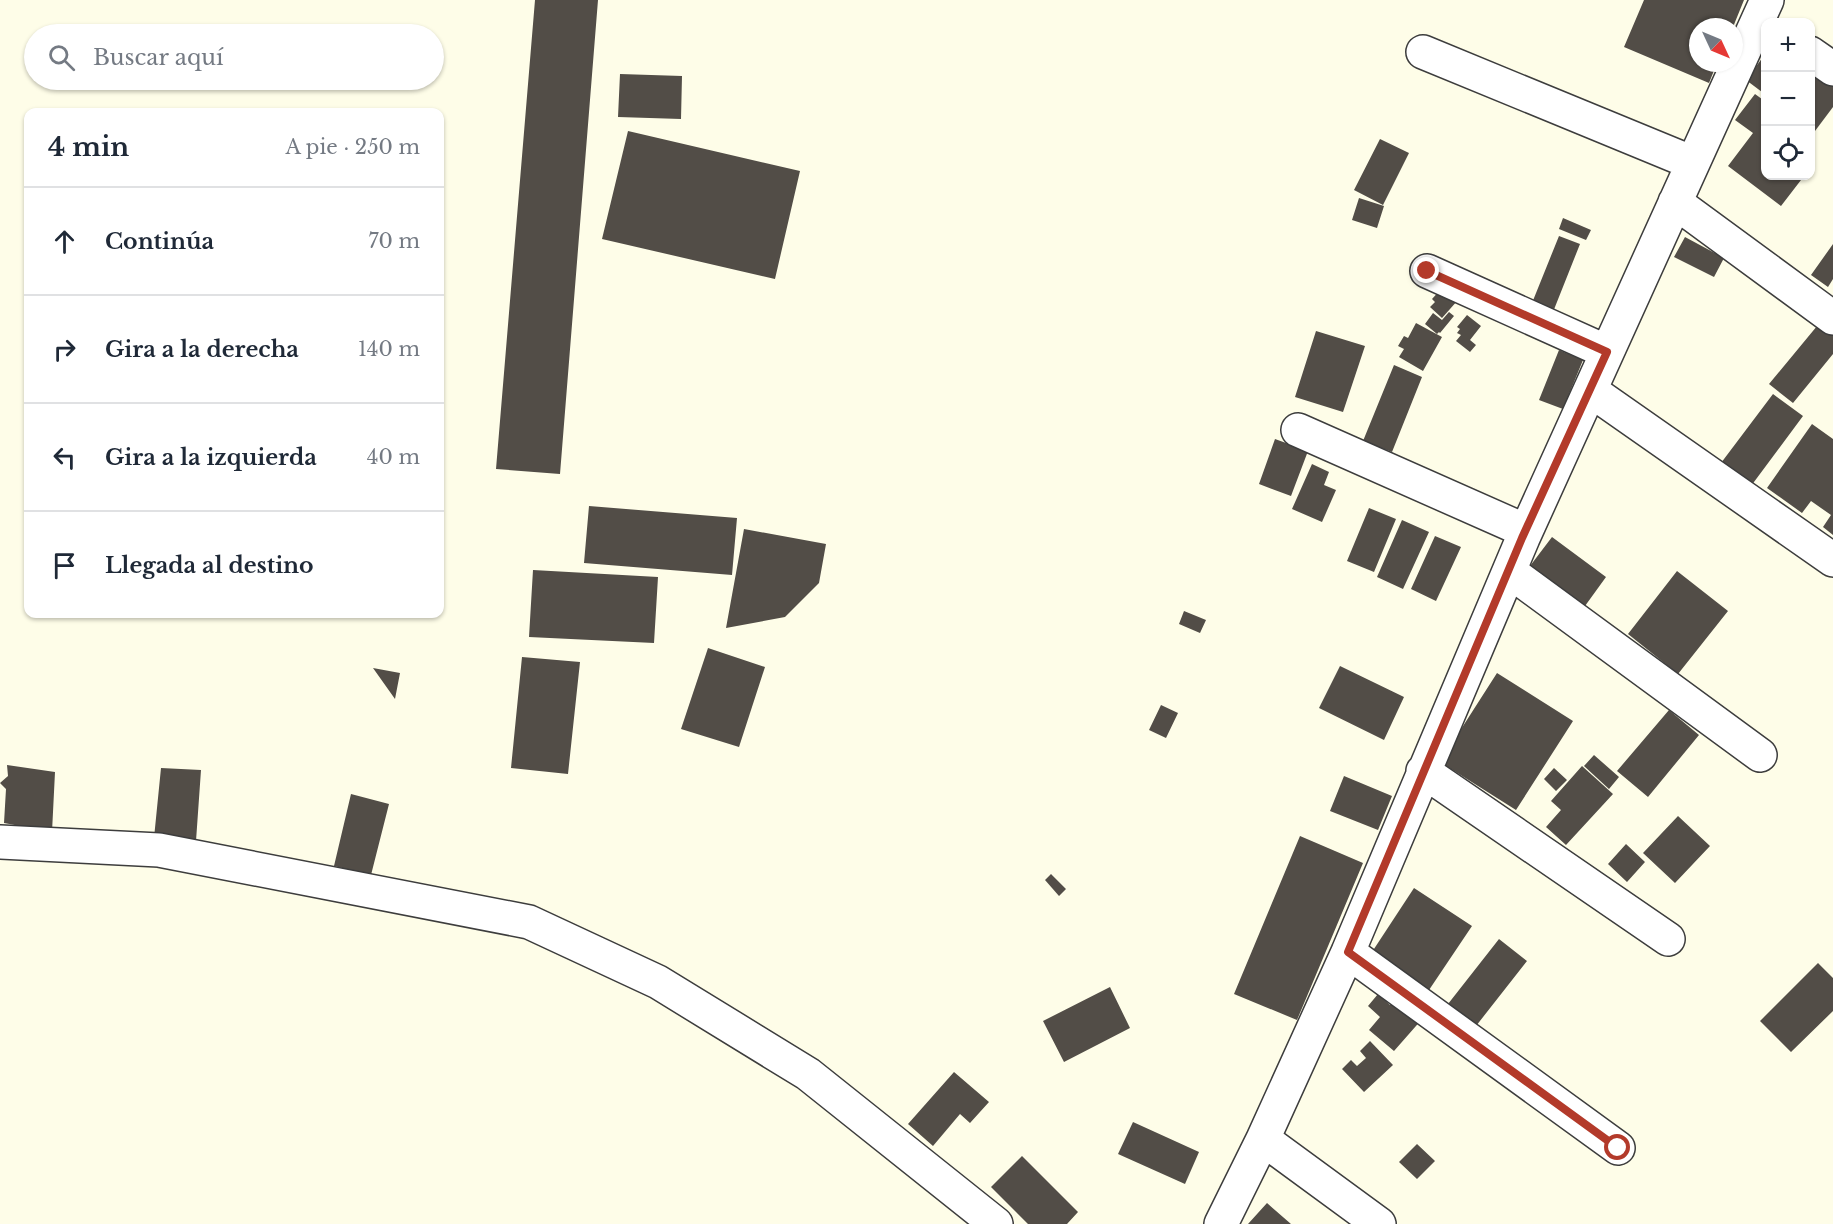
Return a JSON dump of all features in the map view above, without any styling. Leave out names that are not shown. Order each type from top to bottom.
[{"type":"street","points":[[1221,1224],[1263,1139],[1348,952],[1526,531],[1693,163],[1765,13]]},
{"type":"street","points":[[1423,51],[1693,163]]},
{"type":"street","points":[[1815,56],[1833,69]]},
{"type":"street","points":[[1676,202],[1833,318]]},
{"type":"street","points":[[1427,271],[1607,352]]},
{"type":"street","points":[[1590,390],[1833,560]]},
{"type":"street","points":[[1298,430],[1526,531]]},
{"type":"street","points":[[1509,571],[1760,754]]},
{"type":"street","points":[[1423,771],[1668,939]]},
{"type":"street","points":[[0,842],[159,850],[529,922],[658,982],[808,1074],[996,1224]]},
{"type":"street","points":[[1348,952],[1618,1148]]},
{"type":"street","points":[[1263,1139],[1379,1224]]},
{"type":"building","points":[[535,0],[598,0],[560,474],[496,469]]},
{"type":"building","points":[[1644,0],[1744,0],[1737,18],[1689,18],[1689,72],[1713,72],[1709,83],[1624,47]]},
{"type":"building","points":[[1761,60],[1761,91],[1746,80]]},
{"type":"building","points":[[1815,73],[1833,86],[1833,107],[1815,131]]},
{"type":"building","points":[[620,74],[682,76],[681,119],[618,117]]},
{"type":"building","points":[[1755,94],[1761,98],[1761,180],[1801,180],[1781,206],[1728,166],[1753,133],[1735,120]]},
{"type":"building","points":[[628,131],[800,171],[775,279],[602,239]]},
{"type":"building","points":[[1380,139],[1409,153],[1383,205],[1354,190]]},
{"type":"building","points":[[1359,198],[1384,206],[1377,228],[1352,220]]},
{"type":"building","points":[[1563,218],[1591,230],[1586,240],[1559,229]]},
{"type":"building","points":[[1559,236],[1580,244],[1553,312],[1532,303]]},
{"type":"building","points":[[1685,237],[1724,258],[1714,277],[1674,257]]},
{"type":"building","points":[[1833,244],[1833,279],[1828,287],[1811,275]]},
{"type":"building","points":[[1442,288],[1458,300],[1442,318],[1430,307],[1435,302],[1432,299]]},
{"type":"building","points":[[1449,312],[1454,316],[1440,333],[1437,334],[1425,324],[1433,313],[1442,320]]},
{"type":"building","points":[[1467,315],[1481,326],[1470,340],[1476,345],[1470,352],[1456,341],[1461,335],[1457,333],[1460,329],[1457,327]]},
{"type":"building","points":[[1822,320],[1833,329],[1833,354],[1793,403],[1769,384]]},
{"type":"building","points":[[1416,323],[1442,337],[1423,371],[1399,357],[1404,349],[1398,346],[1404,336],[1408,338]]},
{"type":"building","points":[[1316,331],[1365,346],[1343,412],[1295,397]]},
{"type":"building","points":[[1559,350],[1583,360],[1563,409],[1539,400]]},
{"type":"building","points":[[1394,365],[1422,377],[1392,452],[1363,441]]},
{"type":"building","points":[[1773,394],[1803,416],[1751,486],[1721,463]]},
{"type":"building","points":[[1812,424],[1833,439],[1833,535],[1823,527],[1831,515],[1811,501],[1802,513],[1767,488]]},
{"type":"building","points":[[1275,439],[1308,451],[1291,496],[1259,484]]},
{"type":"building","points":[[1312,464],[1329,472],[1324,485],[1336,490],[1322,522],[1292,509]]},
{"type":"building","points":[[589,506],[737,518],[732,575],[584,563]]},
{"type":"building","points":[[1369,508],[1396,519],[1374,572],[1347,561]]},
{"type":"building","points":[[1402,520],[1429,532],[1403,589],[1377,577]]},
{"type":"building","points":[[744,529],[826,544],[819,583],[785,617],[726,628]]},
{"type":"building","points":[[1435,536],[1461,547],[1436,601],[1411,589]]},
{"type":"building","points":[[1552,537],[1606,577],[1585,606],[1530,566]]},
{"type":"building","points":[[533,570],[658,577],[654,643],[529,637]]},
{"type":"building","points":[[1677,571],[1728,611],[1678,674],[1628,634]]},
{"type":"building","points":[[1184,611],[1206,620],[1200,633],[1179,624]]},
{"type":"building","points":[[708,648],[765,667],[739,747],[681,729]]},
{"type":"building","points":[[522,657],[580,662],[568,774],[511,768]]},
{"type":"building","points":[[1340,666],[1404,697],[1384,740],[1319,708]]},
{"type":"building","points":[[373,668],[400,673],[395,699]]},
{"type":"building","points":[[1497,673],[1573,721],[1516,810],[1440,762]]},
{"type":"building","points":[[1161,705],[1178,713],[1166,738],[1149,730]]},
{"type":"building","points":[[1669,710],[1699,735],[1648,797],[1617,771]]},
{"type":"building","points":[[1594,755],[1619,777],[1609,789],[1584,766]]},
{"type":"building","points":[[7,765],[55,772],[52,832],[4,823],[6,789],[0,783],[8,776]]},
{"type":"building","points":[[1582,766],[1613,794],[1566,845],[1546,827],[1561,810],[1551,801]]},
{"type":"building","points":[[161,768],[201,770],[196,841],[154,838]]},
{"type":"building","points":[[1554,768],[1567,780],[1556,791],[1544,779]]},
{"type":"building","points":[[1344,776],[1392,796],[1378,830],[1330,811]]},
{"type":"building","points":[[351,794],[389,804],[371,875],[334,866]]},
{"type":"building","points":[[1678,816],[1710,846],[1675,883],[1643,853]]},
{"type":"building","points":[[1300,836],[1363,863],[1297,1020],[1234,994]]},
{"type":"building","points":[[1626,844],[1645,862],[1627,882],[1608,864]]},
{"type":"building","points":[[1051,874],[1066,889],[1059,896],[1045,880]]},
{"type":"building","points":[[1414,888],[1472,926],[1429,990],[1372,952]]},
{"type":"building","points":[[1499,939],[1527,961],[1476,1026],[1448,1004]]},
{"type":"building","points":[[1818,963],[1833,978],[1833,1011],[1791,1052],[1760,1021]]},
{"type":"building","points":[[1110,987],[1130,1028],[1064,1062],[1043,1021]]},
{"type":"building","points":[[1378,994],[1390,1005],[1394,1001],[1423,1018],[1394,1051],[1369,1030],[1380,1017],[1368,1006]]},
{"type":"building","points":[[1370,1041],[1393,1065],[1364,1092],[1342,1069],[1351,1060],[1357,1066],[1366,1058],[1360,1051]]},
{"type":"building","points":[[954,1072],[989,1102],[970,1123],[960,1114],[933,1146],[908,1124]]},
{"type":"building","points":[[1133,1122],[1199,1152],[1185,1184],[1118,1154]]},
{"type":"building","points":[[1417,1144],[1435,1161],[1417,1179],[1399,1162]]},
{"type":"building","points":[[1022,1156],[1078,1212],[1067,1224],[1028,1224],[991,1187]]},
{"type":"building","points":[[1267,1203],[1291,1224],[1248,1224]]},
{"type":"route","points":[[1427,271],[1607,352],[1522,538],[1348,952],[1618,1148]]}]
